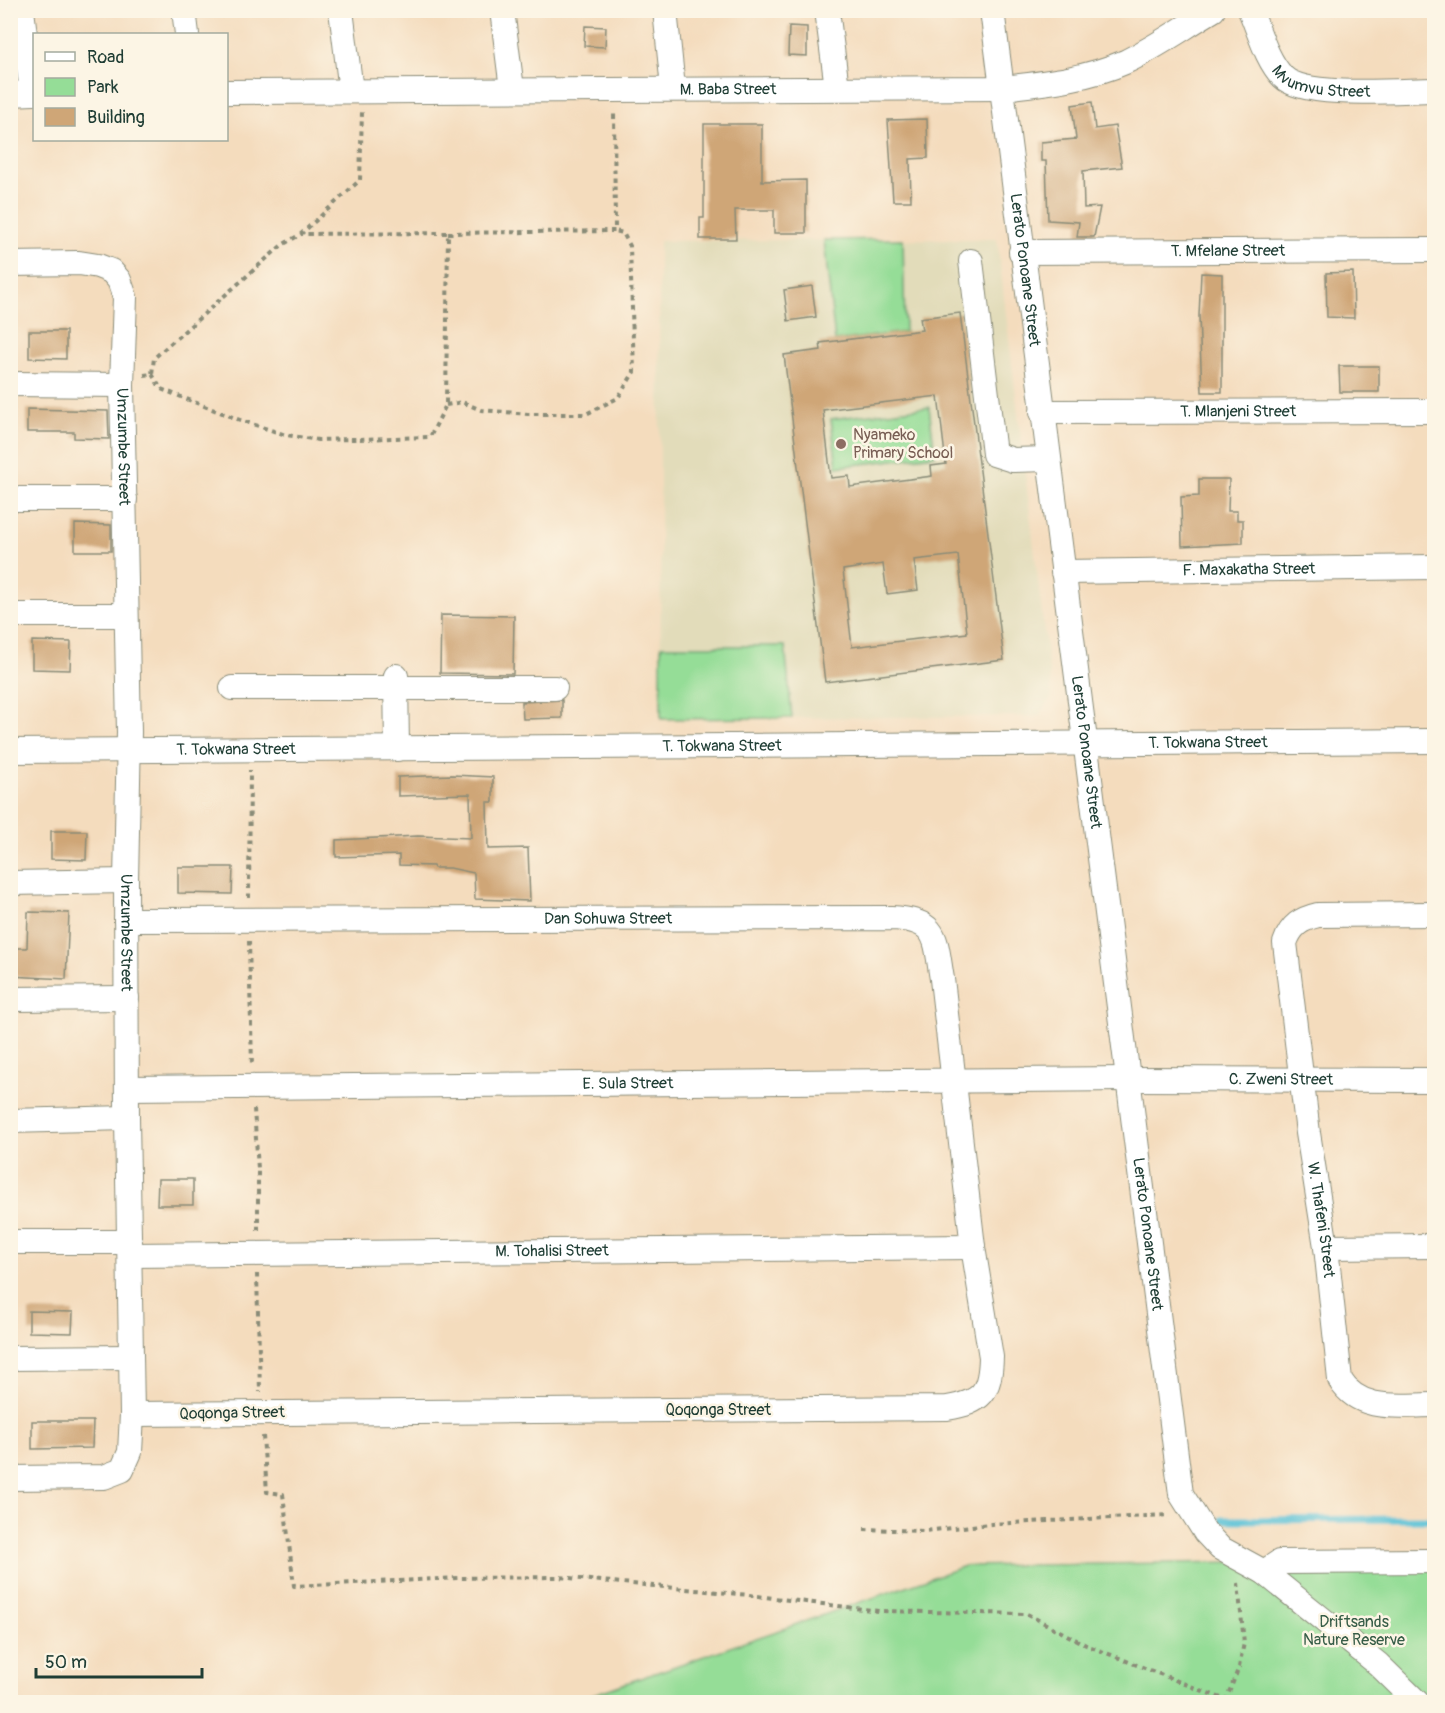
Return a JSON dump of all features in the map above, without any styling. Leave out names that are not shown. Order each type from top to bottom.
[{"type":"street","points":[[22,10],[26,94]]},
{"type":"street","points":[[184,10],[187,33]]},
{"type":"street","points":[[341,10],[357,91]]},
{"type":"street","points":[[502,10],[512,89]]},
{"type":"street","points":[[665,10],[673,88]]},
{"type":"street","points":[[827,10],[837,88]]},
{"type":"street","name":"Lerato Ponoane Street","points":[[992,10],[1047,459],[1181,1494]]},
{"type":"street","name":"M. Baba Street","points":[[228,92],[622,88],[1003,88],[1063,81],[1096,73],[1126,62],[1213,10]]},
{"type":"street","name":"Mvumvu Street","points":[[1250,10],[1276,69],[1293,84],[1323,91],[1434,90]]},
{"type":"street","name":"T. Mfelane Street","points":[[1022,252],[1434,250]]},
{"type":"street","points":[[971,261],[994,454],[1013,460],[1047,459]]},
{"type":"street","name":"Umzumbe Street","points":[[10,264],[79,263],[98,266],[111,271],[119,280],[125,297],[122,380],[128,751],[127,1118],[132,1414],[130,1452],[122,1470],[107,1477],[10,1478]]},
{"type":"street","points":[[10,384],[122,380]]},
{"type":"street","name":"T. Mlanjeni Street","points":[[1042,412],[1434,411]]},
{"type":"street","points":[[10,499],[125,499]]},
{"type":"street","name":"F. Maxakatha Street","points":[[1063,572],[1434,567]]},
{"type":"street","points":[[10,615],[126,615]]},
{"type":"street","points":[[232,688],[397,682],[555,688]]},
{"type":"street","points":[[397,682],[397,749]]},
{"type":"street","name":"T. Tokwana Street","points":[[10,751],[1434,741]]},
{"type":"street","points":[[10,883],[126,881]]},
{"type":"street","name":"W. Thafeni Street","points":[[1434,914],[1318,915],[1303,919],[1288,933],[1286,956],[1301,1080],[1326,1247],[1340,1380],[1347,1392],[1362,1400],[1381,1405],[1434,1405]]},
{"type":"street","name":"Dan Sohuwa Street","points":[[126,920],[909,919],[928,926],[933,936],[955,1081]]},
{"type":"street","points":[[10,999],[127,998]]},
{"type":"street","name":"C. Zweni Street","points":[[1128,1079],[1434,1080]]},
{"type":"street","name":"E. Sula Street","points":[[127,1088],[1128,1079]]},
{"type":"street","name":"Qoqonga Street","points":[[132,1414],[947,1408],[977,1400],[985,1390],[990,1374],[991,1357],[973,1247],[955,1081]]},
{"type":"street","points":[[10,1120],[127,1118]]},
{"type":"street","name":"M. Tohalisi Street","points":[[10,1242],[130,1248],[973,1247]]},
{"type":"street","points":[[1326,1247],[1434,1246]]},
{"type":"street","points":[[10,1358],[131,1357]]},
{"type":"street","points":[[1181,1494],[1205,1532],[1220,1548],[1264,1572],[1378,1664],[1417,1702]]},
{"type":"street","points":[[1264,1572],[1279,1562],[1434,1562]]},
{"type":"path","points":[[615,231],[614,112],[622,88]]},
{"type":"path","points":[[357,91],[360,180],[301,234],[282,245],[154,358],[152,374],[161,389],[240,420],[286,435],[318,440],[430,437],[446,405],[448,233]]},
{"type":"path","points":[[301,234],[615,231],[623,234],[630,246],[634,372],[618,398],[586,414],[528,414],[481,410],[462,402],[446,405]]},
{"type":"path","points":[[122,380],[152,374]]},
{"type":"path","points":[[261,1412],[267,1492],[283,1494],[294,1586],[458,1578],[559,1577],[879,1611],[1027,1614],[1086,1645],[1226,1700],[1239,1667],[1244,1643],[1238,1558]]},
{"type":"path","points":[[864,1529],[924,1531],[991,1524],[1153,1517],[1169,1515],[1181,1494]]},
{"type":"shaded area","name":"Nyameko Primary School","points":[[997,239],[1052,697],[1039,716],[661,719],[659,241]]},
{"type":"green space","points":[[903,239],[905,332],[835,341],[824,240]]},
{"type":"green space","points":[[929,407],[935,455],[837,467],[831,419]]},
{"type":"green space","points":[[661,646],[785,646],[792,718],[661,719]]},
{"type":"green space","name":"Driftsands Nature Reserve","points":[[1434,1559],[1434,1702],[571,1702],[965,1566]]},
{"type":"building","points":[[585,26],[606,27],[605,47],[584,46]]},
{"type":"building","points":[[789,26],[807,27],[807,56],[788,55]]},
{"type":"building","points":[[1092,102],[1095,129],[1115,126],[1122,167],[1083,171],[1084,208],[1100,207],[1094,237],[1077,237],[1079,222],[1048,220],[1046,161],[1041,161],[1041,142],[1076,139],[1072,105]]},
{"type":"building","points":[[927,119],[928,158],[910,159],[911,201],[893,201],[888,120]]},
{"type":"building","points":[[704,124],[762,124],[762,181],[806,180],[806,233],[774,233],[774,210],[735,210],[736,239],[700,239],[700,218],[704,218]]},
{"type":"building","points":[[1353,272],[1354,318],[1327,317],[1326,273]]},
{"type":"building","points":[[1201,273],[1222,274],[1222,392],[1202,392],[1199,316]]},
{"type":"building","points":[[812,286],[816,317],[788,321],[784,290]]},
{"type":"building","points":[[960,313],[1004,660],[825,682],[784,355],[821,350],[820,343],[922,330],[920,318]],"holes":[[[938,396],[946,464],[931,466],[932,476],[850,487],[849,476],[831,478],[823,410]],[[958,555],[967,633],[852,647],[843,570],[883,564],[887,594],[918,590],[914,560]]]},
{"type":"building","points":[[29,331],[66,331],[66,359],[29,358]]},
{"type":"building","points":[[1339,366],[1379,366],[1379,392],[1340,392]]},
{"type":"building","points":[[27,409],[108,411],[109,439],[74,438],[74,432],[27,432]]},
{"type":"building","points":[[1199,479],[1229,479],[1228,511],[1237,511],[1237,520],[1243,520],[1243,543],[1182,546],[1181,497],[1199,496]]},
{"type":"building","points":[[75,524],[111,525],[111,551],[75,551]]},
{"type":"building","points":[[441,615],[514,616],[513,674],[440,673]]},
{"type":"building","points":[[32,641],[71,642],[70,670],[32,669]]},
{"type":"building","points":[[562,700],[562,718],[523,719],[522,702]]},
{"type":"building","points":[[452,775],[493,777],[493,802],[487,802],[488,849],[528,848],[530,901],[475,899],[474,873],[450,868],[434,868],[433,866],[399,865],[399,855],[336,857],[336,840],[418,836],[471,838],[470,794],[398,796],[398,777]]},
{"type":"building","points":[[51,831],[87,831],[86,860],[51,859]]},
{"type":"building","points":[[178,867],[233,867],[232,894],[178,893]]},
{"type":"building","points":[[28,912],[69,913],[66,979],[10,976],[10,948],[27,948]]},
{"type":"building","points":[[158,1179],[193,1179],[193,1205],[157,1205]]},
{"type":"building","points":[[29,1311],[73,1312],[72,1333],[29,1332]]},
{"type":"building","points":[[32,1421],[93,1421],[92,1448],[32,1449]]},
{"type":"waterway","points":[[1222,1520],[1434,1519]]},
{"type":"place","name":"Nyameko Primary School","points":[[841,444]]}]
